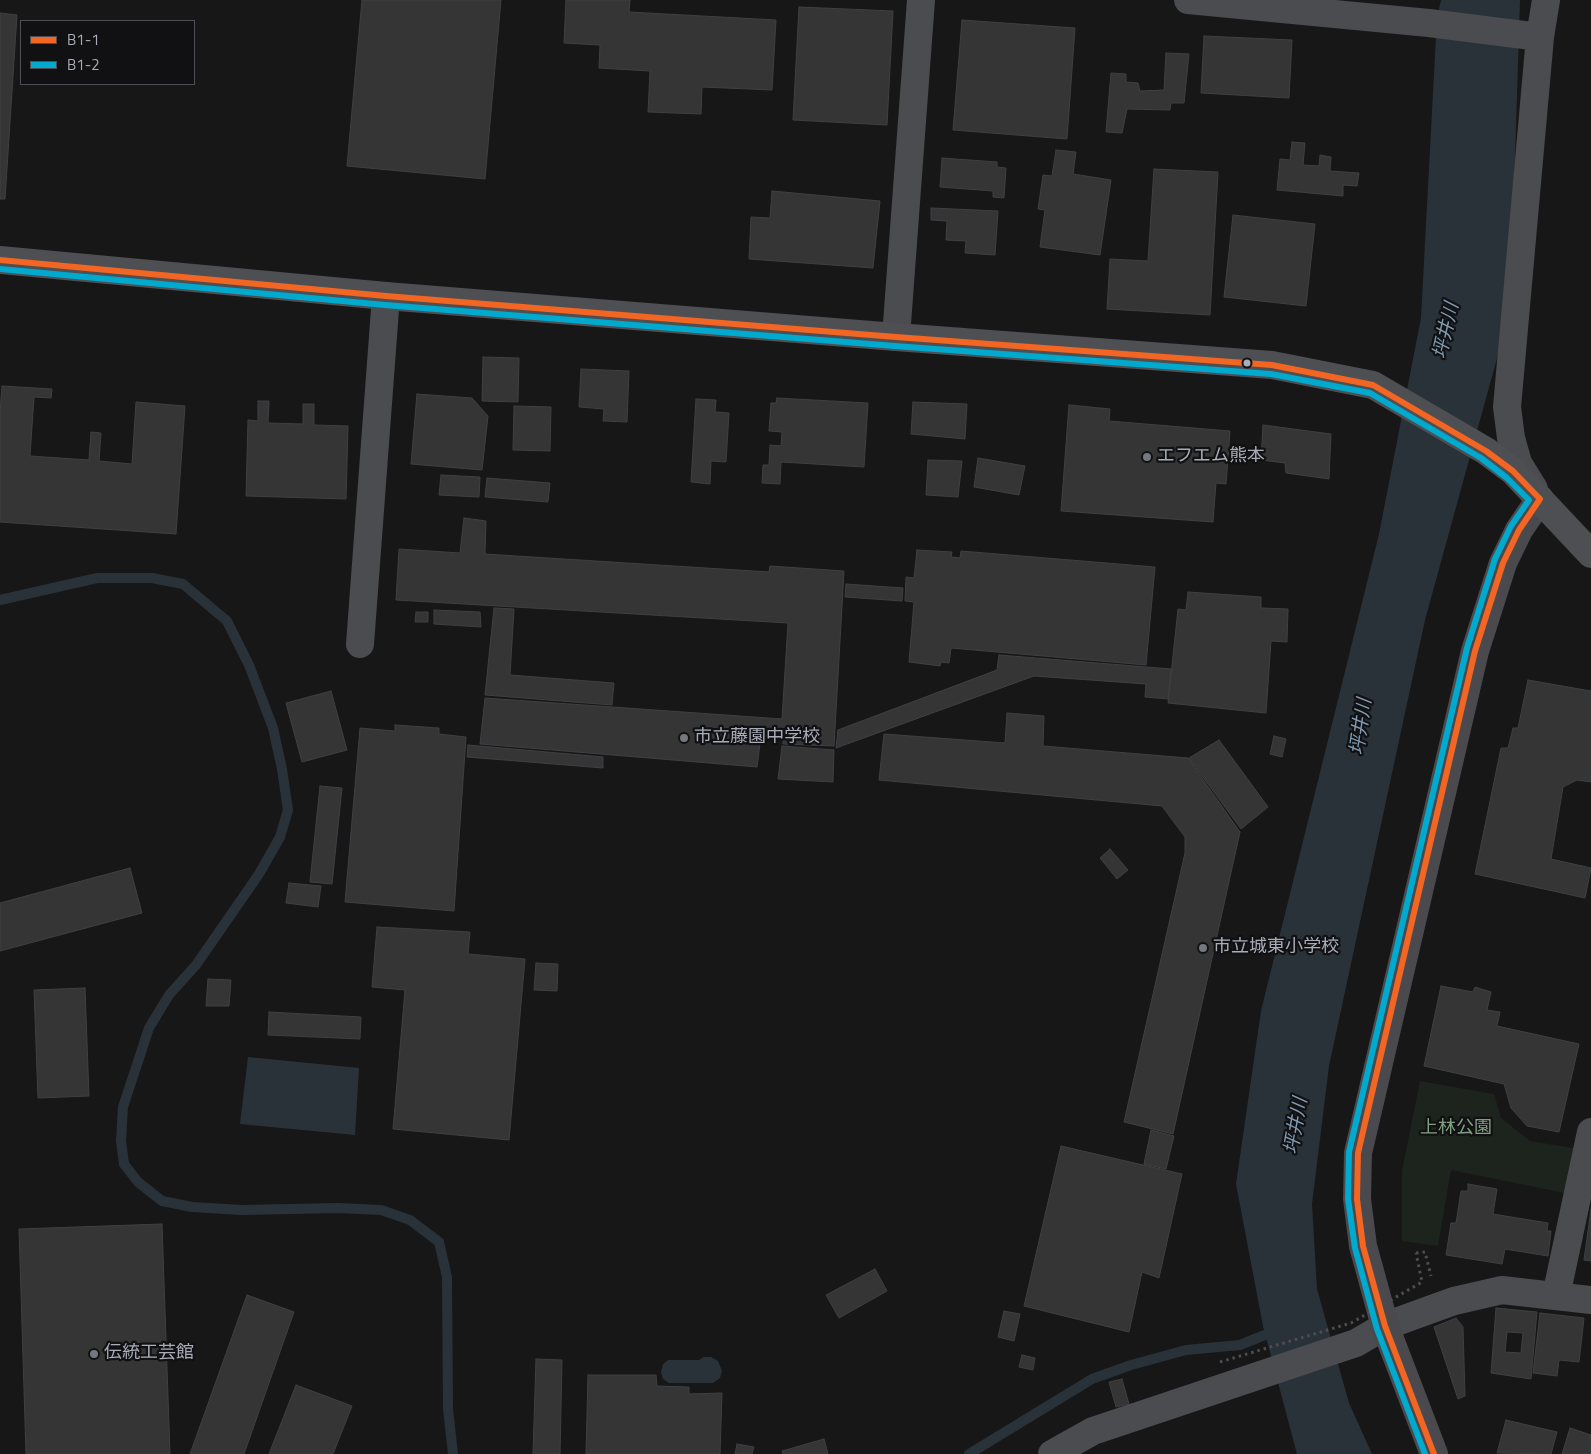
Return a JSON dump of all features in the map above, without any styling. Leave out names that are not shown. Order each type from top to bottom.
[{"type":"main road","points":[[0,260],[386,296],[1272,365],[1373,385],[1486,451],[1513,471],[1591,554]]},
{"type":"street","points":[[896,337],[921,0]]},
{"type":"street","points":[[1188,0],[1429,23],[1532,36]]},
{"type":"street","points":[[1434,1454],[1385,1326],[1363,1246],[1357,1199],[1358,1153],[1475,651],[1503,563],[1519,530],[1540,499],[1518,463],[1511,438],[1506,407],[1532,36],[1546,0]]},
{"type":"street","points":[[360,644],[386,296]]},
{"type":"street","points":[[1556,1296],[1591,1132]]},
{"type":"street","points":[[1052,1454],[1093,1431],[1356,1343],[1385,1326],[1454,1302],[1502,1290],[1591,1300]]},
{"type":"path","points":[[1220,1362],[1351,1323],[1422,1282],[1416,1253],[1426,1252],[1432,1278]]},
{"type":"green space","name":"上林公園","points":[[1420,1081],[1494,1094],[1501,1118],[1530,1141],[1573,1148],[1565,1193],[1451,1170],[1438,1246],[1402,1241],[1402,1171]]},
{"type":"water","name":"坪井川","points":[[1441,0],[1520,0],[1514,190],[1499,351],[1425,620],[1329,1066],[1312,1204],[1317,1289],[1349,1403],[1372,1454],[1297,1454],[1263,1326],[1236,1184],[1261,1011],[1379,534],[1421,318],[1437,18]]},
{"type":"water","points":[[248,1057],[359,1068],[355,1135],[240,1124]]},
{"type":"water","points":[[704,1357],[711,1357],[718,1361],[722,1371],[720,1378],[713,1383],[669,1383],[663,1379],[661,1372],[663,1364],[668,1360],[699,1360]]},
{"type":"building","points":[[362,0],[501,0],[485,179],[347,166]]},
{"type":"building","points":[[566,0],[630,0],[629,12],[776,20],[772,90],[702,87],[701,114],[648,112],[650,71],[599,68],[600,45],[564,43]]},
{"type":"building","points":[[799,7],[893,11],[887,125],[793,120]]},
{"type":"building","points":[[0,13],[17,15],[5,199],[0,199]]},
{"type":"building","points":[[962,20],[1075,28],[1067,139],[953,130]]},
{"type":"building","points":[[1204,36],[1292,40],[1289,98],[1201,93]]},
{"type":"building","points":[[1166,53],[1189,54],[1184,103],[1171,103],[1170,110],[1127,109],[1122,133],[1106,132],[1111,73],[1126,74],[1126,82],[1138,83],[1140,91],[1164,90]]},
{"type":"building","points":[[1292,142],[1305,143],[1303,165],[1319,166],[1320,155],[1331,157],[1330,171],[1359,173],[1357,186],[1343,185],[1343,196],[1277,190],[1280,159],[1290,160]]},
{"type":"building","points":[[1056,150],[1076,152],[1073,174],[1111,180],[1100,255],[1040,247],[1045,210],[1038,209],[1043,175],[1052,176]]},
{"type":"building","points":[[942,158],[997,162],[997,167],[1006,168],[1004,198],[993,197],[993,191],[940,187]]},
{"type":"building","points":[[1154,169],[1218,172],[1210,315],[1107,309],[1110,259],[1148,261]]},
{"type":"building","points":[[772,191],[880,201],[873,268],[749,259],[751,217],[770,218]]},
{"type":"building","points":[[931,208],[998,211],[995,255],[965,253],[966,241],[946,240],[947,221],[931,220]]},
{"type":"building","points":[[1233,215],[1315,224],[1306,306],[1224,297]]},
{"type":"building","points":[[483,357],[519,358],[518,402],[482,401]]},
{"type":"building","points":[[581,369],[629,371],[627,422],[603,421],[604,409],[579,407]]},
{"type":"building","points":[[2,386],[52,389],[51,398],[34,397],[30,456],[89,460],[91,432],[101,433],[99,461],[132,464],[136,402],[185,406],[176,534],[0,522],[0,412]]},
{"type":"building","points":[[417,394],[472,398],[488,416],[482,470],[411,464]]},
{"type":"building","points":[[777,398],[868,403],[864,467],[781,462],[780,484],[762,483],[763,465],[769,465],[770,445],[781,446],[782,432],[769,431],[771,403],[776,403]]},
{"type":"building","points":[[696,399],[716,400],[715,412],[729,413],[726,462],[711,461],[710,484],[691,482]]},
{"type":"building","points":[[258,401],[269,401],[268,423],[303,424],[303,404],[314,404],[314,425],[348,426],[346,499],[246,496],[248,420],[258,421]]},
{"type":"building","points":[[913,402],[967,404],[965,439],[911,434]]},
{"type":"building","name":"エフエム熊本","points":[[1069,405],[1110,409],[1109,421],[1230,431],[1226,484],[1216,483],[1213,522],[1061,511]]},
{"type":"building","points":[[514,406],[551,407],[550,451],[513,450]]},
{"type":"building","points":[[1263,425],[1331,434],[1329,479],[1286,473],[1285,463],[1261,460]]},
{"type":"building","points":[[978,458],[1025,466],[1019,495],[974,487]]},
{"type":"building","points":[[928,460],[962,461],[958,497],[926,495]]},
{"type":"building","points":[[441,475],[480,477],[479,497],[439,495]]},
{"type":"building","points":[[487,478],[550,483],[548,502],[485,497]]},
{"type":"building","points":[[464,518],[486,521],[485,554],[769,572],[770,566],[844,571],[834,746],[783,744],[783,738],[761,736],[757,767],[480,744],[485,698],[782,719],[788,623],[396,600],[399,549],[460,553]]},
{"type":"building","points":[[917,550],[952,552],[951,557],[960,558],[961,551],[1155,567],[1146,665],[951,648],[949,663],[941,662],[940,666],[909,662],[914,602],[905,601],[906,577],[914,578]]},
{"type":"building","points":[[846,584],[903,588],[902,601],[845,597]]},
{"type":"building","points":[[1188,592],[1261,597],[1261,608],[1288,609],[1287,642],[1271,641],[1266,713],[1168,703],[1178,609],[1186,610]]},
{"type":"building","points":[[494,608],[514,609],[510,675],[614,683],[612,705],[485,695]]},
{"type":"building","points":[[434,610],[480,612],[481,627],[434,624]]},
{"type":"building","points":[[416,612],[428,612],[428,622],[415,622]]},
{"type":"building","points":[[999,655],[1171,669],[1168,699],[1145,697],[1146,684],[1034,676],[836,748],[838,730],[997,670]]},
{"type":"building","points":[[1528,680],[1591,691],[1591,782],[1577,780],[1563,787],[1551,859],[1591,868],[1585,898],[1475,874],[1501,748],[1508,748],[1513,728],[1518,728]]},
{"type":"building","points":[[331,691],[347,750],[302,762],[286,703]]},
{"type":"building","points":[[1007,713],[1044,716],[1043,746],[1188,758],[1240,832],[1173,1134],[1124,1122],[1185,853],[1185,837],[1162,806],[879,780],[884,734],[1005,743]]},
{"type":"building","points":[[395,725],[439,728],[439,734],[466,737],[454,911],[345,902],[360,728],[395,731]]},
{"type":"building","points":[[1274,736],[1286,739],[1282,757],[1270,754]]},
{"type":"building","points":[[1219,740],[1268,807],[1241,829],[1189,758]]},
{"type":"building","points":[[468,745],[603,757],[603,768],[467,757]]},
{"type":"building","points":[[782,746],[834,750],[833,782],[778,779]]},
{"type":"building","points":[[320,786],[342,788],[332,884],[310,882]]},
{"type":"building","points":[[1110,849],[1128,870],[1117,879],[1100,858]]},
{"type":"building","points":[[130,868],[142,913],[0,951],[0,903]]},
{"type":"building","points":[[289,883],[321,886],[318,907],[286,903]]},
{"type":"building","points":[[377,927],[470,932],[468,954],[525,959],[509,1140],[393,1129],[405,990],[372,987]]},
{"type":"building","points":[[536,963],[558,964],[557,991],[534,990]]},
{"type":"building","points":[[208,979],[231,980],[229,1006],[206,1006]]},
{"type":"building","points":[[1441,986],[1473,992],[1475,987],[1491,992],[1487,1010],[1500,1012],[1497,1026],[1579,1044],[1559,1132],[1527,1126],[1511,1108],[1504,1084],[1424,1066]]},
{"type":"building","points":[[85,988],[89,1096],[38,1098],[34,990]]},
{"type":"building","points":[[269,1012],[361,1017],[360,1039],[268,1035]]},
{"type":"building","points":[[1151,1130],[1174,1136],[1166,1169],[1144,1164]]},
{"type":"building","points":[[1061,1146],[1182,1174],[1159,1278],[1142,1272],[1129,1332],[1024,1306]]},
{"type":"building","points":[[1468,1184],[1497,1189],[1493,1214],[1548,1223],[1547,1231],[1551,1231],[1548,1256],[1505,1249],[1502,1264],[1446,1255],[1451,1223],[1456,1223],[1461,1191],[1468,1191]]},
{"type":"building","points":[[1591,1209],[1591,1261],[1584,1260]]},
{"type":"building","points":[[162,1224],[170,1454],[26,1454],[19,1229]]},
{"type":"building","points":[[875,1269],[887,1291],[839,1318],[826,1295]]},
{"type":"building","points":[[247,1295],[294,1312],[244,1454],[190,1454]]},
{"type":"building","points":[[1496,1308],[1537,1312],[1531,1379],[1491,1373]],"holes":[[[1507,1332],[1523,1333],[1521,1353],[1505,1352]]]},
{"type":"building","points":[[1004,1311],[1020,1314],[1014,1341],[998,1337]]},
{"type":"building","points":[[1540,1313],[1584,1318],[1579,1362],[1559,1360],[1557,1376],[1533,1373]]},
{"type":"building","points":[[1456,1318],[1463,1327],[1465,1396],[1458,1399],[1434,1327]]},
{"type":"building","points":[[1022,1355],[1035,1358],[1033,1370],[1019,1367]]},
{"type":"building","points":[[536,1359],[562,1360],[560,1454],[533,1454]]},
{"type":"building","points":[[588,1375],[656,1375],[657,1386],[689,1387],[689,1394],[722,1393],[720,1454],[586,1454]]},
{"type":"building","points":[[1122,1379],[1129,1404],[1116,1407],[1109,1382]]},
{"type":"building","points":[[296,1385],[352,1406],[333,1454],[269,1454]]},
{"type":"building","points":[[1506,1420],[1557,1432],[1551,1454],[1497,1453]]},
{"type":"building","points":[[1570,1428],[1591,1435],[1591,1454],[1562,1454]]},
{"type":"building","points":[[824,1439],[828,1454],[783,1454],[782,1451]]},
{"type":"building","points":[[737,1444],[754,1447],[752,1454],[735,1454]]},
{"type":"waterway","points":[[0,600],[97,578],[152,578],[183,584],[227,621],[249,665],[273,728],[288,810],[280,837],[259,874],[196,965],[169,995],[149,1028],[123,1107],[121,1141],[124,1164],[138,1182],[162,1201],[192,1207],[242,1210],[338,1208],[381,1210],[410,1220],[439,1242],[447,1277],[448,1409],[453,1454]]},
{"type":"waterway","points":[[969,1454],[1092,1379],[1131,1365],[1186,1350],[1240,1345],[1277,1330]]},
{"type":"transit line","name":"B1-1","points":[[0,260],[386,296],[1272,365],[1373,385],[1486,451],[1513,471],[1540,499],[1519,530],[1503,563],[1475,651],[1358,1153],[1357,1199],[1363,1246],[1385,1326],[1434,1454]]},
{"type":"transit line","name":"B1-2","points":[[0,269],[385,305],[1271,374],[1370,393],[1481,458],[1507,478],[1529,500],[1511,526],[1495,559],[1467,648],[1349,1152],[1348,1199],[1355,1248],[1377,1329],[1425,1454]]},
{"type":"place","name":"エフエム熊本","points":[[1147,457]]},
{"type":"place","name":"市立藤園中学校","points":[[684,738]]},
{"type":"place","name":"市立城東小学校","points":[[1203,948]]},
{"type":"place","name":"伝統工芸館","points":[[94,1354]]}]
